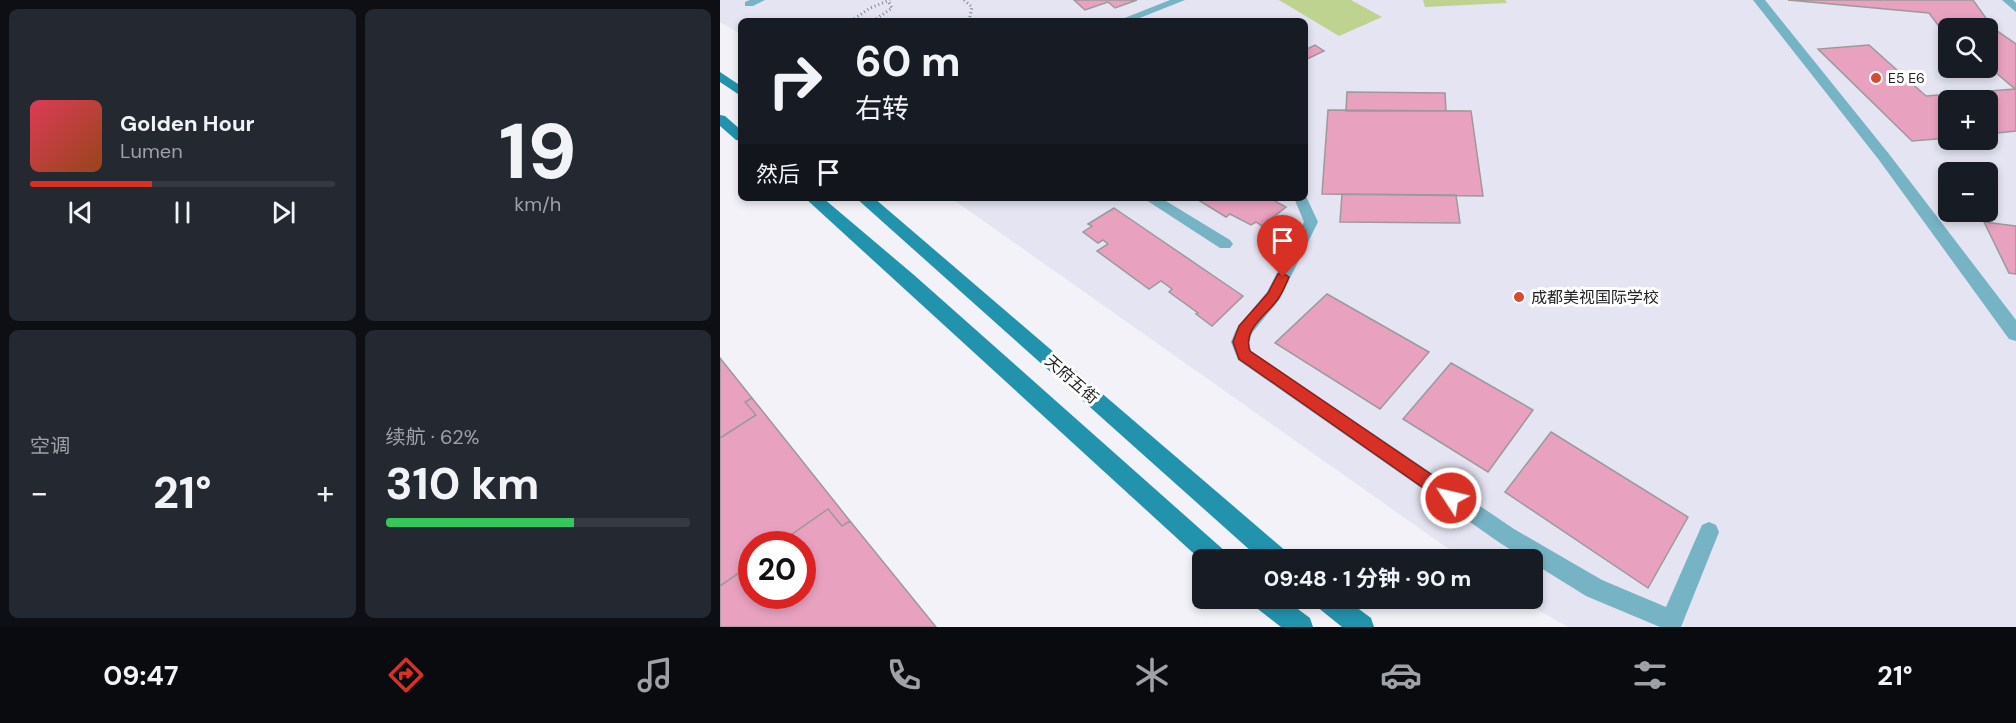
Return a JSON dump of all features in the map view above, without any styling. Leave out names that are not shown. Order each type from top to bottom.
[{"type":"street","points":[[1759,0],[1884,157],[2016,334]]},
{"type":"street","points":[[720,76],[738,90]]},
{"type":"street","points":[[720,119],[738,134]]},
{"type":"street","points":[[816,201],[908,280],[1206,549]]},
{"type":"street","name":"天府五街","points":[[867,201],[1266,549]]},
{"type":"street","points":[[1277,609],[1301,627]]},
{"type":"street","points":[[1338,609],[1362,627]]},
{"type":"lane","points":[[1130,18],[1180,0]]},
{"type":"lane","points":[[2007,0],[2016,9]]},
{"type":"lane","points":[[1155,201],[1225,244]]},
{"type":"lane","points":[[1302,201],[1311,222],[1274,296],[1244,330],[1240,342],[1244,355],[1508,536],[1594,588],[1672,621],[1709,532]]},
{"type":"path","points":[[855,18],[870,8],[889,0],[892,8],[876,18]]},
{"type":"path","points":[[964,0],[972,7],[970,18]]},
{"type":"shaded area","name":"成都美视国际学校","points":[[720,0],[2016,0],[2016,627],[1568,627],[1536,609],[1543,609],[1543,549],[1449,549],[955,201],[1308,201],[1308,18],[738,18],[738,32],[720,22]]},
{"type":"green space","points":[[1279,0],[1351,0],[1382,17],[1339,36]]},
{"type":"green space","points":[[1423,0],[1505,0],[1507,3],[1425,7]]},
{"type":"building","points":[[1074,0],[1137,0],[1115,8],[1108,2],[1085,10]]},
{"type":"building","name":"E5 E6","points":[[1788,0],[1973,0],[1986,18],[1938,18],[1938,25],[1929,13]]},
{"type":"building","name":"E5 E6","points":[[1998,31],[2016,44],[2016,131],[1998,133],[1998,90],[2015,89],[1998,75]]},
{"type":"building","points":[[1315,45],[1324,51],[1308,59],[1308,48]]},
{"type":"building","name":"E5 E6","points":[[1869,45],[1926,96],[1938,95],[1938,139],[1912,141],[1818,49]]},
{"type":"building","points":[[1347,92],[1445,93],[1446,111],[1346,111]]},
{"type":"building","points":[[1328,110],[1471,111],[1483,196],[1322,194]]},
{"type":"building","points":[[1342,194],[1456,195],[1460,223],[1340,222]]},
{"type":"building","points":[[1200,201],[1275,201],[1286,207],[1262,226],[1256,222],[1251,225],[1230,214],[1226,217]]},
{"type":"building","points":[[1114,208],[1243,296],[1212,326],[1169,292],[1172,289],[1161,281],[1149,289],[1097,251],[1108,244],[1103,240],[1098,243],[1083,232],[1092,226],[1088,224]]},
{"type":"building","points":[[1984,222],[2016,226],[2016,274],[2009,273]]},
{"type":"building","points":[[1327,294],[1429,352],[1380,409],[1275,343]]},
{"type":"building","points":[[720,358],[752,398],[745,402],[756,415],[720,438]]},
{"type":"building","points":[[1451,363],[1533,410],[1488,472],[1403,419]]},
{"type":"building","points":[[752,398],[850,521],[842,526],[828,509],[797,531],[738,531],[738,574],[720,586],[720,438],[756,415],[745,402]]},
{"type":"building","points":[[1551,432],[1688,517],[1648,588],[1505,492]]},
{"type":"building","points":[[828,509],[842,526],[850,521],[936,627],[720,627],[720,586],[738,574],[738,609],[816,609],[816,531],[797,531]]},
{"type":"place","name":"E5 E6","points":[[1876,78]]},
{"type":"place","name":"成都美视国际学校","points":[[1519,297]]},
{"type":"route","points":[[1283,277],[1274,296],[1244,330],[1240,342],[1244,355],[1451,498]]}]
